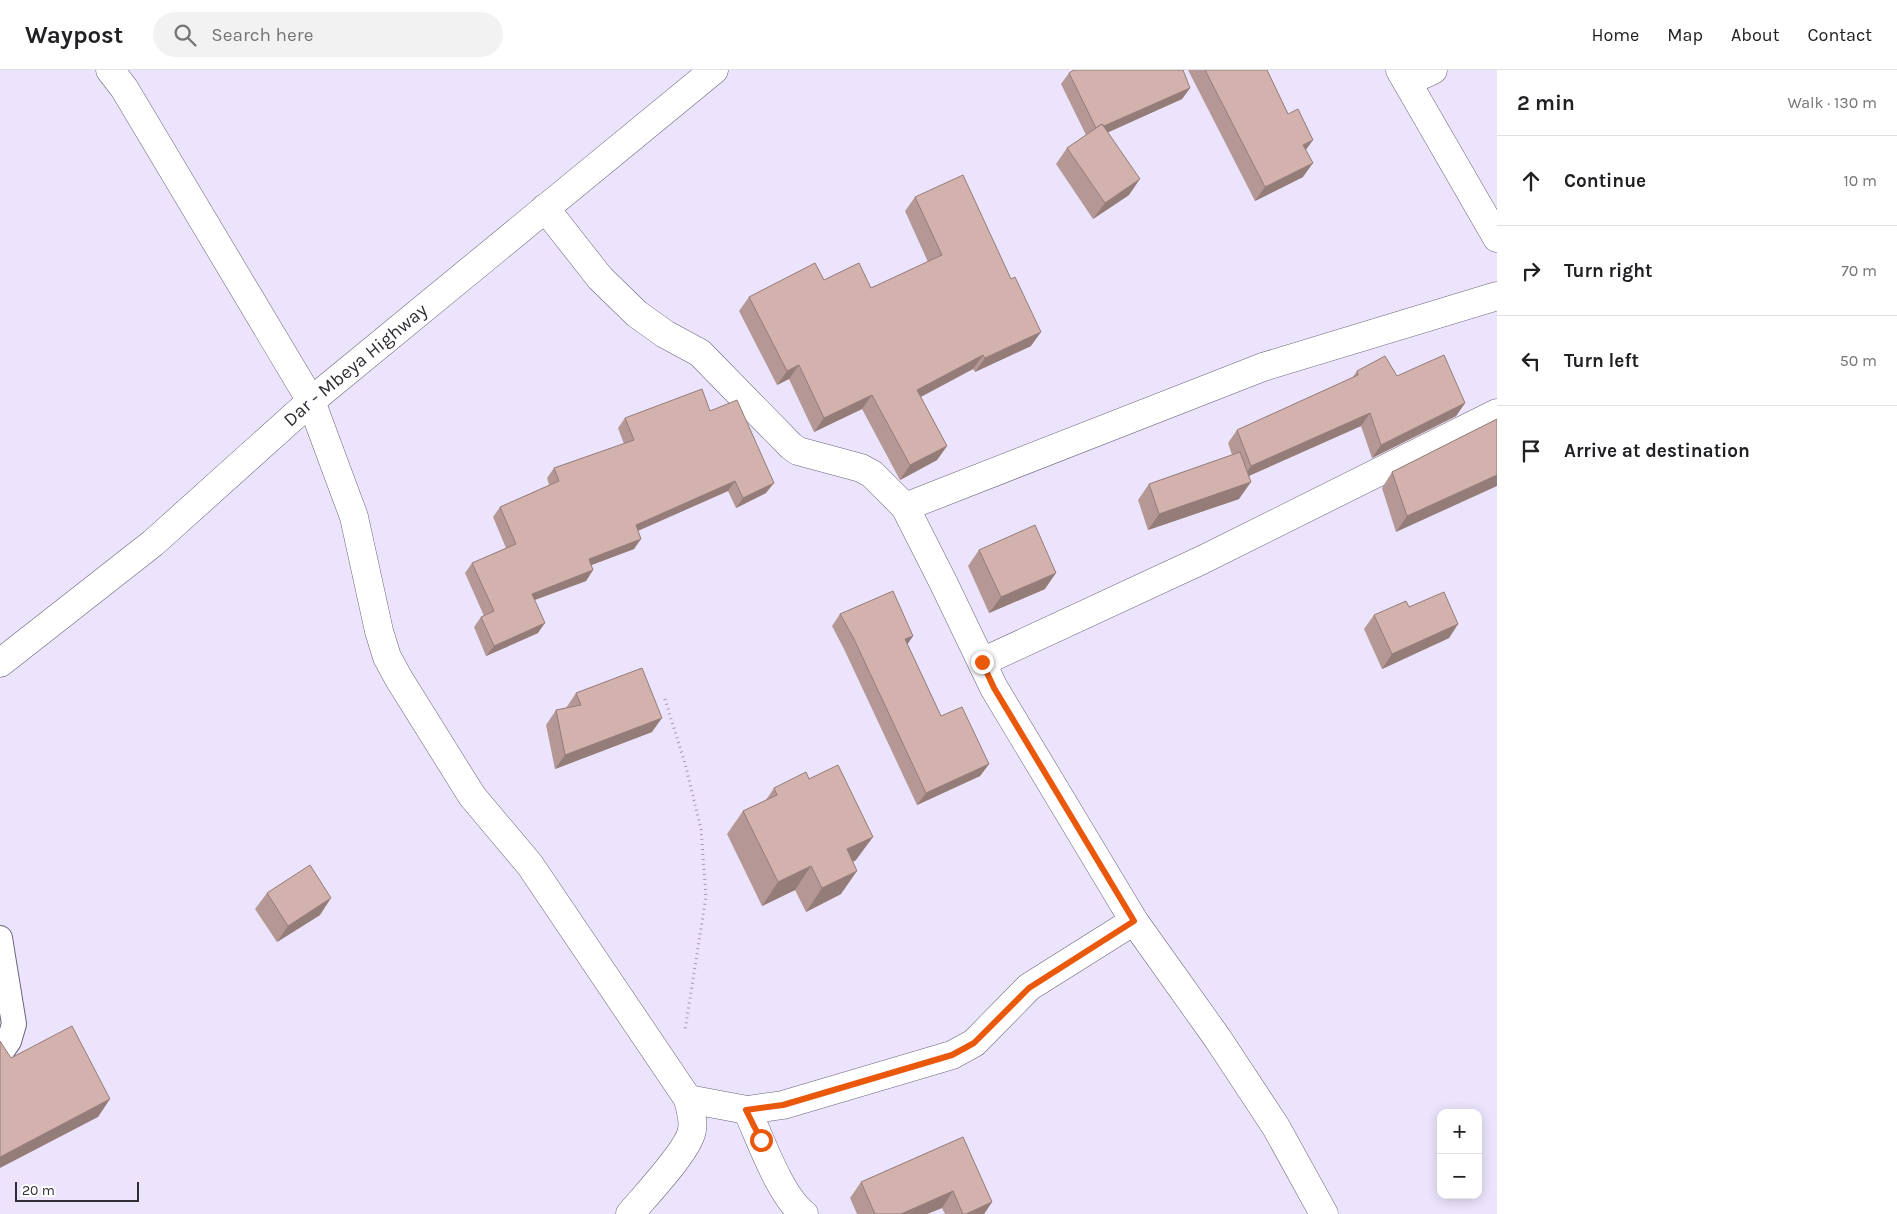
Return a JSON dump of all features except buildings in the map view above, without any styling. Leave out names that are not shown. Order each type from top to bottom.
[{"type":"main road","points":[[110,70],[129,96],[311,401],[354,517],[386,656],[472,796],[530,865],[683,1092],[692,1129],[688,1140],[681,1152],[630,1214]]},
{"type":"main road","name":"Dar - Mbeya Highway","points":[[0,663],[153,543],[311,401],[714,70]]},
{"type":"main road","points":[[1433,70],[1404,76],[1497,238]]},
{"type":"main road","points":[[545,208],[600,278],[637,314],[665,334],[700,353],[791,446],[798,451],[861,468],[872,474],[905,507],[994,688],[1134,921],[1218,1039],[1276,1127],[1324,1214]]},
{"type":"main road","points":[[905,507],[1263,367],[1497,296]]},
{"type":"main road","points":[[982,662],[1202,560],[1497,413]]},
{"type":"main road","points":[[683,1092],[746,1110],[783,1105],[952,1055],[974,1043],[1029,988],[1134,921]]},
{"type":"main road","points":[[746,1110],[778,1180],[798,1210],[804,1214]]},
{"type":"lane","points":[[0,938],[14,1024],[10,1041],[0,1054]]},
{"type":"path","points":[[665,699],[686,767],[701,829],[706,897],[686,1015],[683,1092]]},
{"type":"route","points":[[761,1140],[746,1110],[783,1105],[864,1083],[952,1055],[974,1043],[1029,988],[1134,921],[994,688],[982,662]]}]
